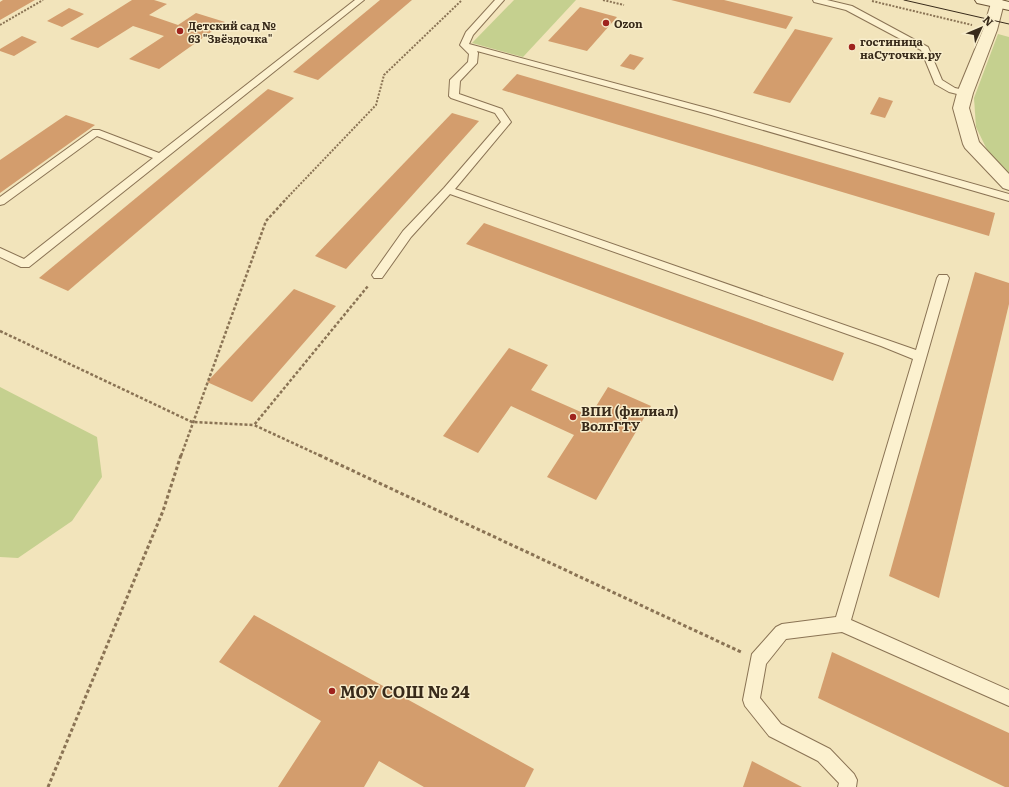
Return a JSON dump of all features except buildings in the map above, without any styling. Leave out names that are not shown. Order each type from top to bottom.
[{"type":"street","points":[[982,0],[1003,5],[990,30],[964,93],[961,108],[971,144],[1009,184]]},
{"type":"lane","points":[[0,252],[24,264],[360,0]]},
{"type":"lane","points":[[464,45],[469,34],[500,0]]},
{"type":"lane","points":[[817,0],[849,8],[925,49],[938,82],[952,90],[964,93]]},
{"type":"lane","points":[[378,275],[407,234],[448,190],[506,122],[499,111],[454,96],[455,80],[472,63],[474,53],[464,45]]},
{"type":"lane","points":[[464,45],[711,112],[1009,198]]},
{"type":"lane","points":[[0,202],[96,132],[160,157]]},
{"type":"lane","points":[[448,190],[885,343],[920,358]]},
{"type":"lane","points":[[842,624],[943,278]]},
{"type":"lane","points":[[847,787],[848,780],[824,755],[775,730],[751,700],[758,660],[782,632],[842,624],[1009,698]]},
{"type":"path","points":[[0,25],[43,0]]},
{"type":"path","points":[[48,787],[163,511],[192,422],[266,221],[376,105],[384,75],[462,0]]},
{"type":"path","points":[[603,0],[624,5]]},
{"type":"path","points":[[868,0],[990,30]]},
{"type":"path","points":[[254,425],[378,275]]},
{"type":"path","points":[[0,332],[192,422],[254,425],[758,660]]},
{"type":"green space","points":[[514,0],[576,0],[523,57],[472,43]]},
{"type":"green space","points":[[998,34],[1009,37],[1009,175],[991,158],[976,127],[974,98]]},
{"type":"green space","points":[[0,387],[97,437],[102,477],[72,521],[18,558],[0,557]]},
{"type":"tram line","points":[[904,0],[1009,24]]},
{"type":"place","name":"Ozon","points":[[606,23]]},
{"type":"place","name":"Детский сад № 63 \"Звёздочка\"","points":[[180,31]]},
{"type":"place","name":"гостиница наСуточки.ру","points":[[852,47]]},
{"type":"place","name":"ВПИ (филиал) ВолгГТУ","points":[[573,417]]},
{"type":"place","name":"МОУ СОШ № 24","points":[[332,691]]}]
